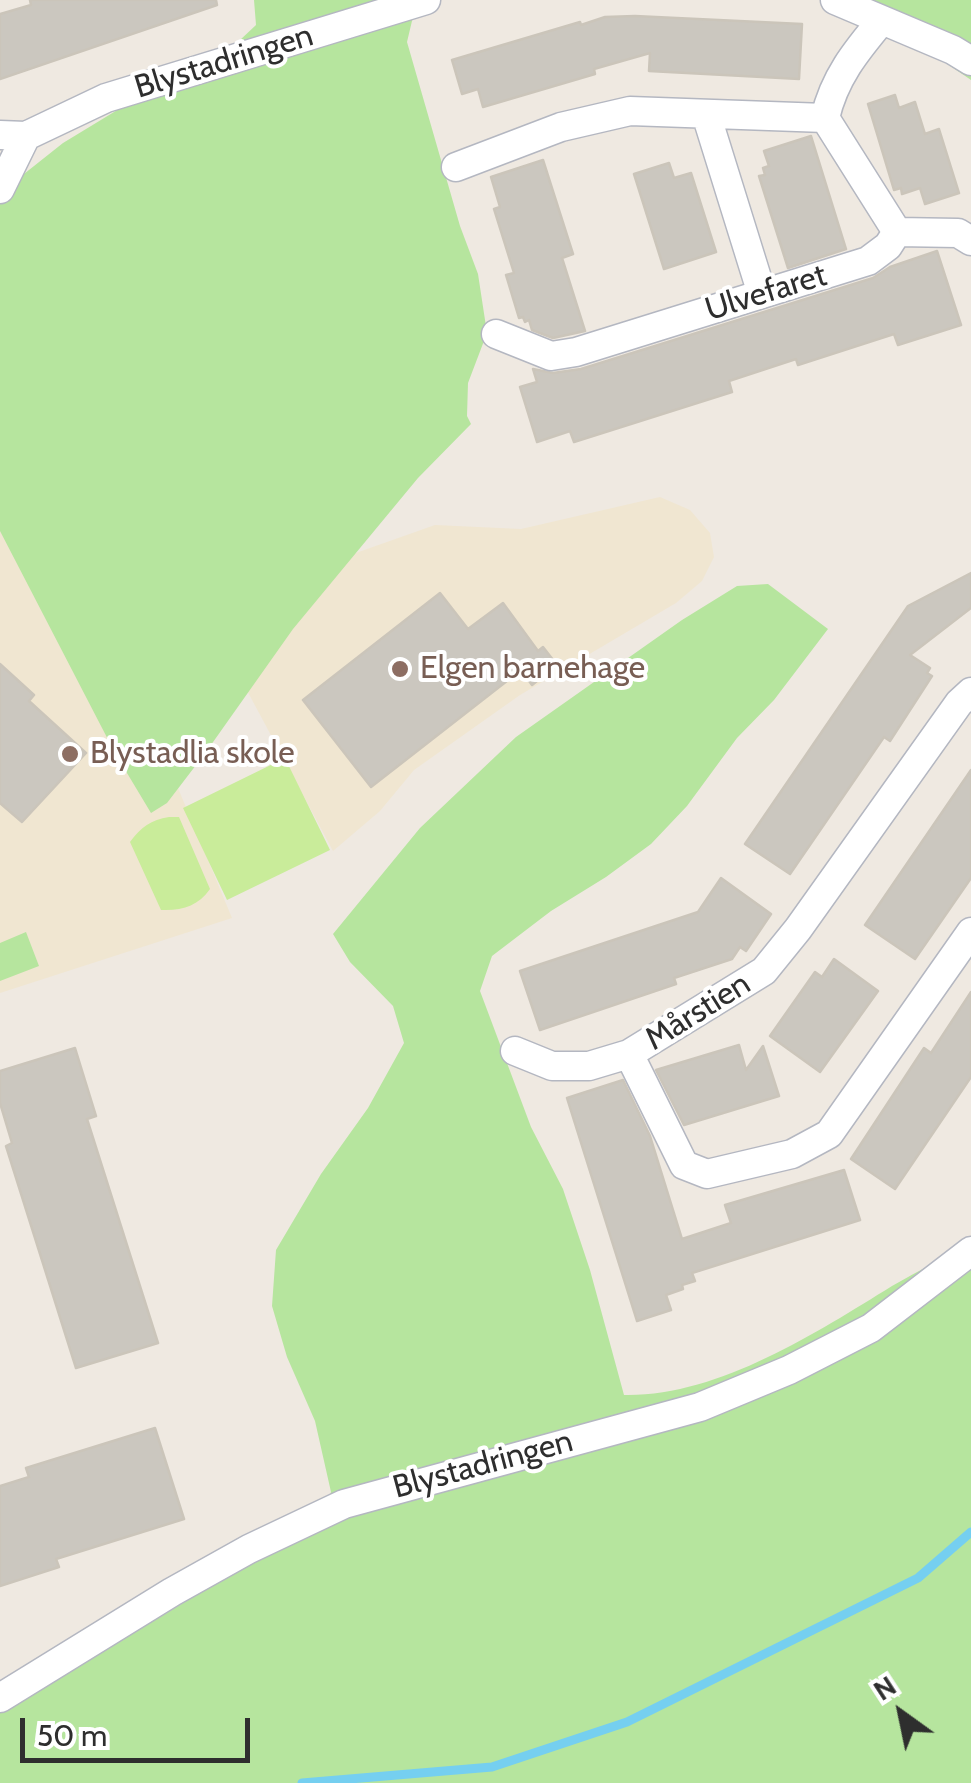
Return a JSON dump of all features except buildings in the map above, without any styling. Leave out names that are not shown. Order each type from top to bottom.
[{"type":"street","name":"Blystadringen","points":[[13,136],[106,98],[426,0]]},
{"type":"street","points":[[834,0],[971,61]]},
{"type":"street","points":[[882,20],[848,60],[830,94],[825,118],[897,232],[958,233],[971,241]]},
{"type":"street","points":[[456,167],[561,127],[630,111],[825,118]]},
{"type":"street","points":[[706,114],[762,294]]},
{"type":"street","points":[[0,188],[13,136]]},
{"type":"street","name":"Ulvefaret","points":[[496,334],[552,356],[576,352],[868,260],[888,246],[897,232]]},
{"type":"street","name":"Mårstien","points":[[971,692],[958,703],[798,930],[764,971],[630,1054],[684,1166],[707,1174],[792,1154],[829,1134],[971,932]]},
{"type":"street","points":[[515,1052],[552,1066],[590,1066],[630,1054]]},
{"type":"street","name":"Blystadringen","points":[[0,1698],[202,1574],[344,1504],[700,1407],[789,1370],[870,1328],[971,1251]]},
{"type":"shaded area","name":"Blystadlia skole","points":[[0,466],[178,788],[232,918],[0,993]]},
{"type":"shaded area","name":"Elgen barnehage","points":[[660,497],[690,510],[710,533],[714,557],[702,581],[676,603],[520,695],[414,770],[380,811],[333,851],[221,642],[336,560],[435,525],[521,529]]},
{"type":"green space","points":[[254,0],[423,0],[416,4],[407,42],[460,226],[478,274],[487,333],[468,383],[467,416],[471,424],[418,478],[293,629],[167,803],[151,813],[115,753],[0,531],[0,193],[63,143],[119,109],[222,57],[256,25]]},
{"type":"green space","points":[[832,0],[971,0],[971,80],[915,42]]},
{"type":"green space","points":[[768,584],[828,629],[774,700],[737,738],[687,806],[651,844],[492,956],[480,991],[531,1127],[563,1189],[624,1395],[694,1385],[764,1359],[933,1263],[971,1237],[971,1783],[0,1783],[0,1704],[155,1620],[321,1519],[331,1492],[315,1421],[287,1357],[272,1306],[276,1250],[321,1174],[368,1108],[404,1043],[393,1006],[350,962],[333,934],[420,828],[516,737],[737,586]]},
{"type":"green space","points":[[285,758],[330,850],[227,900],[183,808]]},
{"type":"green space","points":[[179,817],[210,889],[189,906],[161,910],[130,842],[147,825]]},
{"type":"green space","points":[[26,932],[39,966],[0,981],[0,943]]},
{"type":"waterway","points":[[302,1783],[492,1767],[627,1722],[918,1578],[971,1532]]},
{"type":"place","name":"Elgen barnehage","points":[[400,669]]},
{"type":"place","name":"Blystadlia skole","points":[[70,754]]}]
